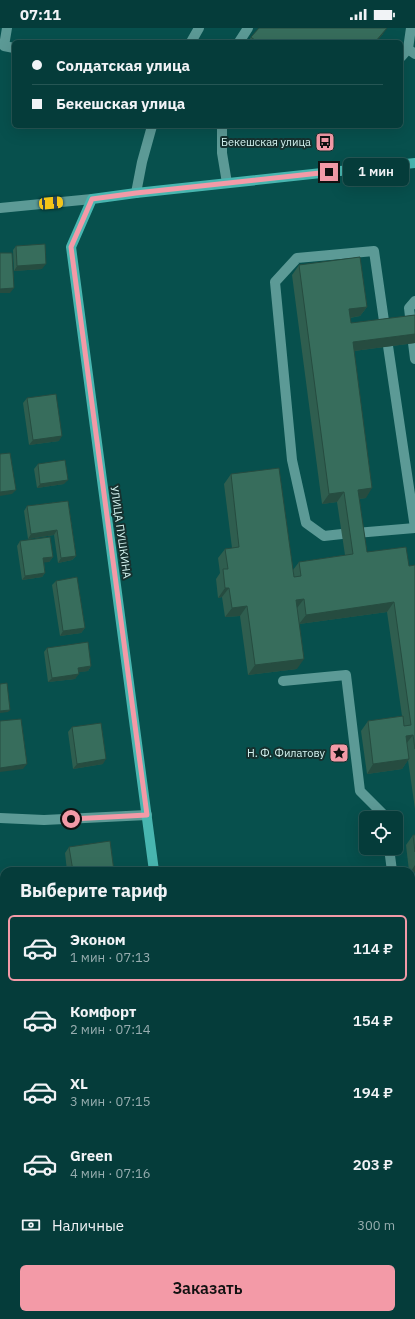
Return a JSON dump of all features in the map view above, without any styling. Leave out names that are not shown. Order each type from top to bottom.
[{"type":"main road","points":[[92,199],[415,163]]},
{"type":"main road","name":"УЛИЦА ПУШКИНА","points":[[92,199],[71,247],[154,867]]},
{"type":"street","points":[[7,28],[4,46],[12,48]]},
{"type":"street","points":[[191,40],[199,28]]},
{"type":"street","points":[[240,40],[248,28]]},
{"type":"street","points":[[411,28],[411,51]]},
{"type":"street","points":[[136,193],[142,162],[151,128]]},
{"type":"street","points":[[222,128],[222,153],[227,183]]},
{"type":"street","points":[[0,208],[92,199]]},
{"type":"street","points":[[342,534],[324,536],[306,522],[292,460],[275,282],[297,258],[374,251],[385,328]]},
{"type":"street","points":[[411,325],[409,308],[415,301]]},
{"type":"street","points":[[413,343],[415,359]]},
{"type":"street","points":[[356,533],[415,528],[388,346]]},
{"type":"street","points":[[284,681],[346,675],[360,791],[380,811]]},
{"type":"street","points":[[0,818],[44,820],[147,815]]},
{"type":"street","points":[[390,855],[391,867]]},
{"type":"building","points":[[259,28],[387,28],[377,40],[255,40],[251,37]]},
{"type":"building","points":[[45,244],[46,264],[17,266],[16,246]]},
{"type":"building","points":[[0,253],[12,253],[14,288],[0,289]]},
{"type":"building","points":[[360,257],[367,307],[349,309],[351,323],[415,315],[415,334],[353,342],[372,488],[358,490],[367,552],[406,547],[409,566],[415,565],[415,749],[413,735],[406,736],[409,759],[373,764],[368,721],[403,716],[404,726],[411,725],[394,602],[306,615],[304,599],[296,600],[304,659],[255,665],[247,606],[232,608],[229,588],[225,588],[223,569],[228,569],[225,549],[239,547],[231,474],[279,468],[294,577],[301,576],[299,562],[353,554],[344,492],[329,494],[299,265]]},
{"type":"building","points":[[56,394],[62,436],[33,440],[27,398]]},
{"type":"building","points":[[10,453],[16,490],[0,492],[0,454]]},
{"type":"building","points":[[65,460],[68,480],[40,484],[38,464]]},
{"type":"building","points":[[68,501],[76,556],[61,558],[57,530],[31,534],[27,506]]},
{"type":"building","points":[[50,537],[53,557],[43,558],[45,573],[25,576],[20,541]]},
{"type":"building","points":[[77,577],[85,628],[63,631],[56,581]]},
{"type":"building","points":[[88,642],[91,666],[78,668],[79,674],[52,678],[47,648]]},
{"type":"building","points":[[7,683],[10,710],[0,711],[0,684]]},
{"type":"building","points":[[21,719],[27,764],[0,768],[0,721]]},
{"type":"building","points":[[101,723],[106,759],[77,764],[72,727]]},
{"type":"building","points":[[413,835],[415,835],[415,852]]},
{"type":"building","points":[[110,841],[113,867],[72,867],[69,847]]},
{"type":"place","name":"Бекешская улица","points":[[325,142]]},
{"type":"place","name":"Н. Ф. Филатову","points":[[339,753]]},
{"type":"route","points":[[71,819],[147,815],[71,247],[92,199],[329,172]]}]
